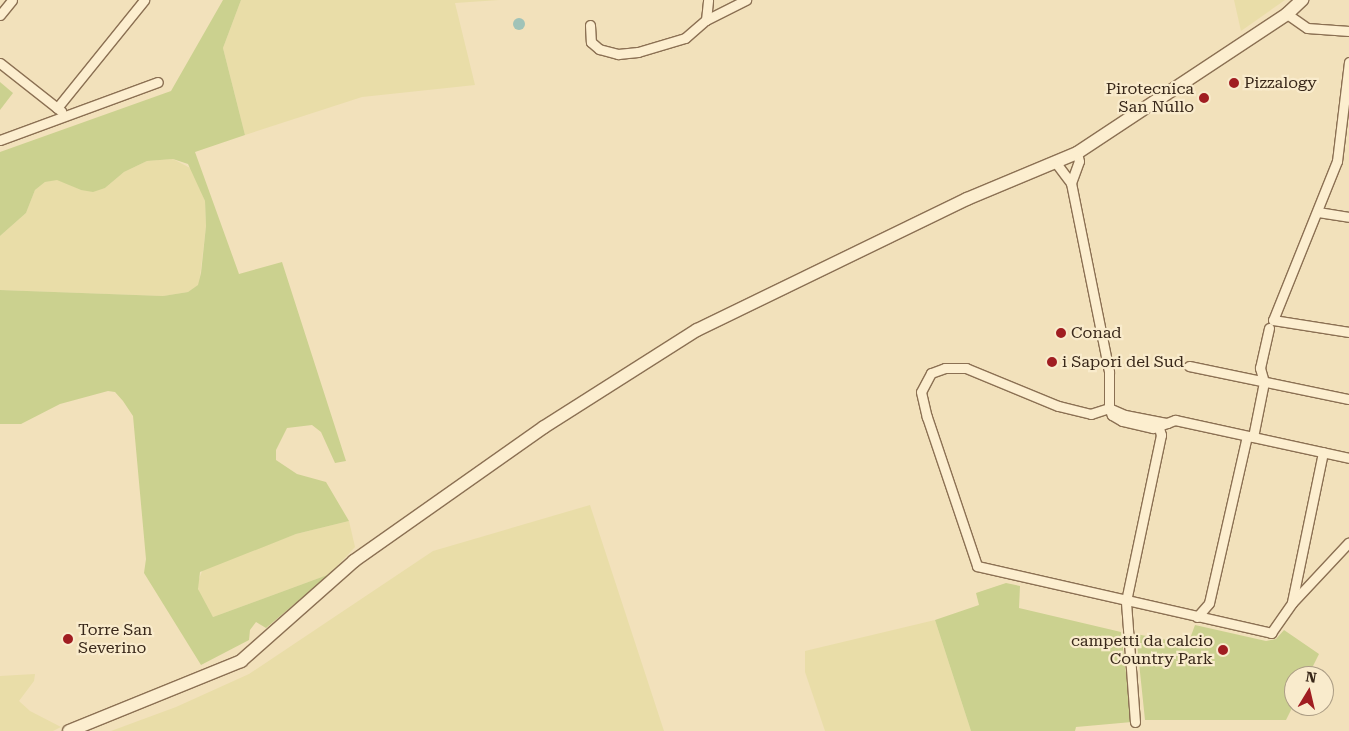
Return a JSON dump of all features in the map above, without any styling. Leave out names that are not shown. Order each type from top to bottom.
[{"type":"street","points":[[0,15],[12,0]]},
{"type":"street","points":[[57,108],[144,0]]},
{"type":"street","points":[[706,20],[708,0]]},
{"type":"street","points":[[590,25],[591,42],[599,49],[618,54],[638,52],[685,38],[706,20],[746,0]]},
{"type":"street","points":[[70,731],[241,661],[354,561],[544,427],[697,330],[967,200],[1077,153],[1287,14],[1302,0]]},
{"type":"street","points":[[1287,14],[1307,28],[1349,31]]},
{"type":"street","points":[[1349,62],[1337,161],[1273,320],[1349,332]]},
{"type":"street","points":[[0,63],[67,116]]},
{"type":"street","points":[[0,140],[158,82]]},
{"type":"street","points":[[1071,183],[1079,161],[1077,153]]},
{"type":"street","points":[[1056,162],[1071,183],[1109,372],[1108,408]]},
{"type":"street","points":[[1318,212],[1349,217]]},
{"type":"street","points":[[1197,617],[1209,603],[1264,382],[1260,368],[1269,328]]},
{"type":"street","points":[[1189,366],[1349,399]]},
{"type":"street","points":[[1349,458],[1175,420],[1163,425],[1108,408],[1091,414],[1058,406],[966,368],[945,368],[931,373],[922,392],[927,417],[976,566],[1197,617],[1271,632],[1292,603],[1349,542]]},
{"type":"street","points":[[1135,722],[1126,601],[1163,425]]},
{"type":"street","points":[[1292,603],[1324,452]]},
{"type":"shaded area","points":[[241,0],[499,0],[455,3],[475,85],[362,97],[245,135],[223,48]]},
{"type":"shaded area","points":[[1234,0],[1285,0],[1241,31]]},
{"type":"shaded area","points":[[173,159],[192,169],[205,201],[206,226],[199,285],[188,292],[163,296],[0,290],[0,236],[26,213],[35,190],[45,182],[57,179],[81,190],[105,188],[124,172],[147,161]]},
{"type":"shaded area","points":[[590,505],[664,731],[111,731],[176,707],[249,674],[433,551]]},
{"type":"shaded area","points":[[349,521],[355,547],[330,574],[213,617],[201,599],[197,584],[203,569],[296,534]]},
{"type":"shaded area","points":[[935,620],[971,731],[825,731],[805,672],[805,651]]},
{"type":"shaded area","points":[[35,674],[34,681],[19,701],[30,711],[61,727],[53,731],[0,731],[0,676]]},
{"type":"green space","points":[[223,0],[241,0],[223,48],[245,135],[195,152],[239,274],[282,262],[346,461],[335,463],[321,432],[312,425],[287,428],[276,450],[276,460],[297,474],[326,482],[349,521],[296,534],[200,572],[198,589],[213,617],[330,574],[266,628],[256,622],[250,630],[249,640],[201,665],[144,573],[146,559],[133,416],[123,401],[115,392],[108,391],[60,404],[21,424],[0,424],[0,290],[163,296],[188,292],[198,285],[201,273],[206,226],[205,201],[188,164],[173,159],[147,161],[124,172],[105,188],[93,192],[81,190],[57,180],[45,182],[35,190],[26,213],[0,236],[0,152],[171,91]]},
{"type":"green space","points":[[0,82],[13,93],[0,110]]},
{"type":"green space","points":[[1006,583],[1020,586],[1019,608],[1121,632],[1132,722],[1076,727],[1075,731],[971,731],[935,620],[979,605],[976,593]]},
{"type":"green space","points":[[1195,625],[1266,641],[1276,639],[1284,630],[1319,654],[1313,666],[1284,666],[1284,716],[1288,716],[1286,720],[1145,720],[1136,634],[1188,644]]},
{"type":"water","points":[[521,18],[524,19],[524,29],[517,30],[514,29],[513,22],[514,19]]},
{"type":"place","name":"Pizzalogy","points":[[1234,83]]},
{"type":"place","name":"Pirotecnica San Nullo","points":[[1204,98]]},
{"type":"place","name":"Conad","points":[[1061,333]]},
{"type":"place","name":"i Sapori del Sud","points":[[1052,362]]},
{"type":"place","name":"Torre San Severino","points":[[68,639]]},
{"type":"place","name":"campetti da calcio Country Park","points":[[1223,650]]}]
